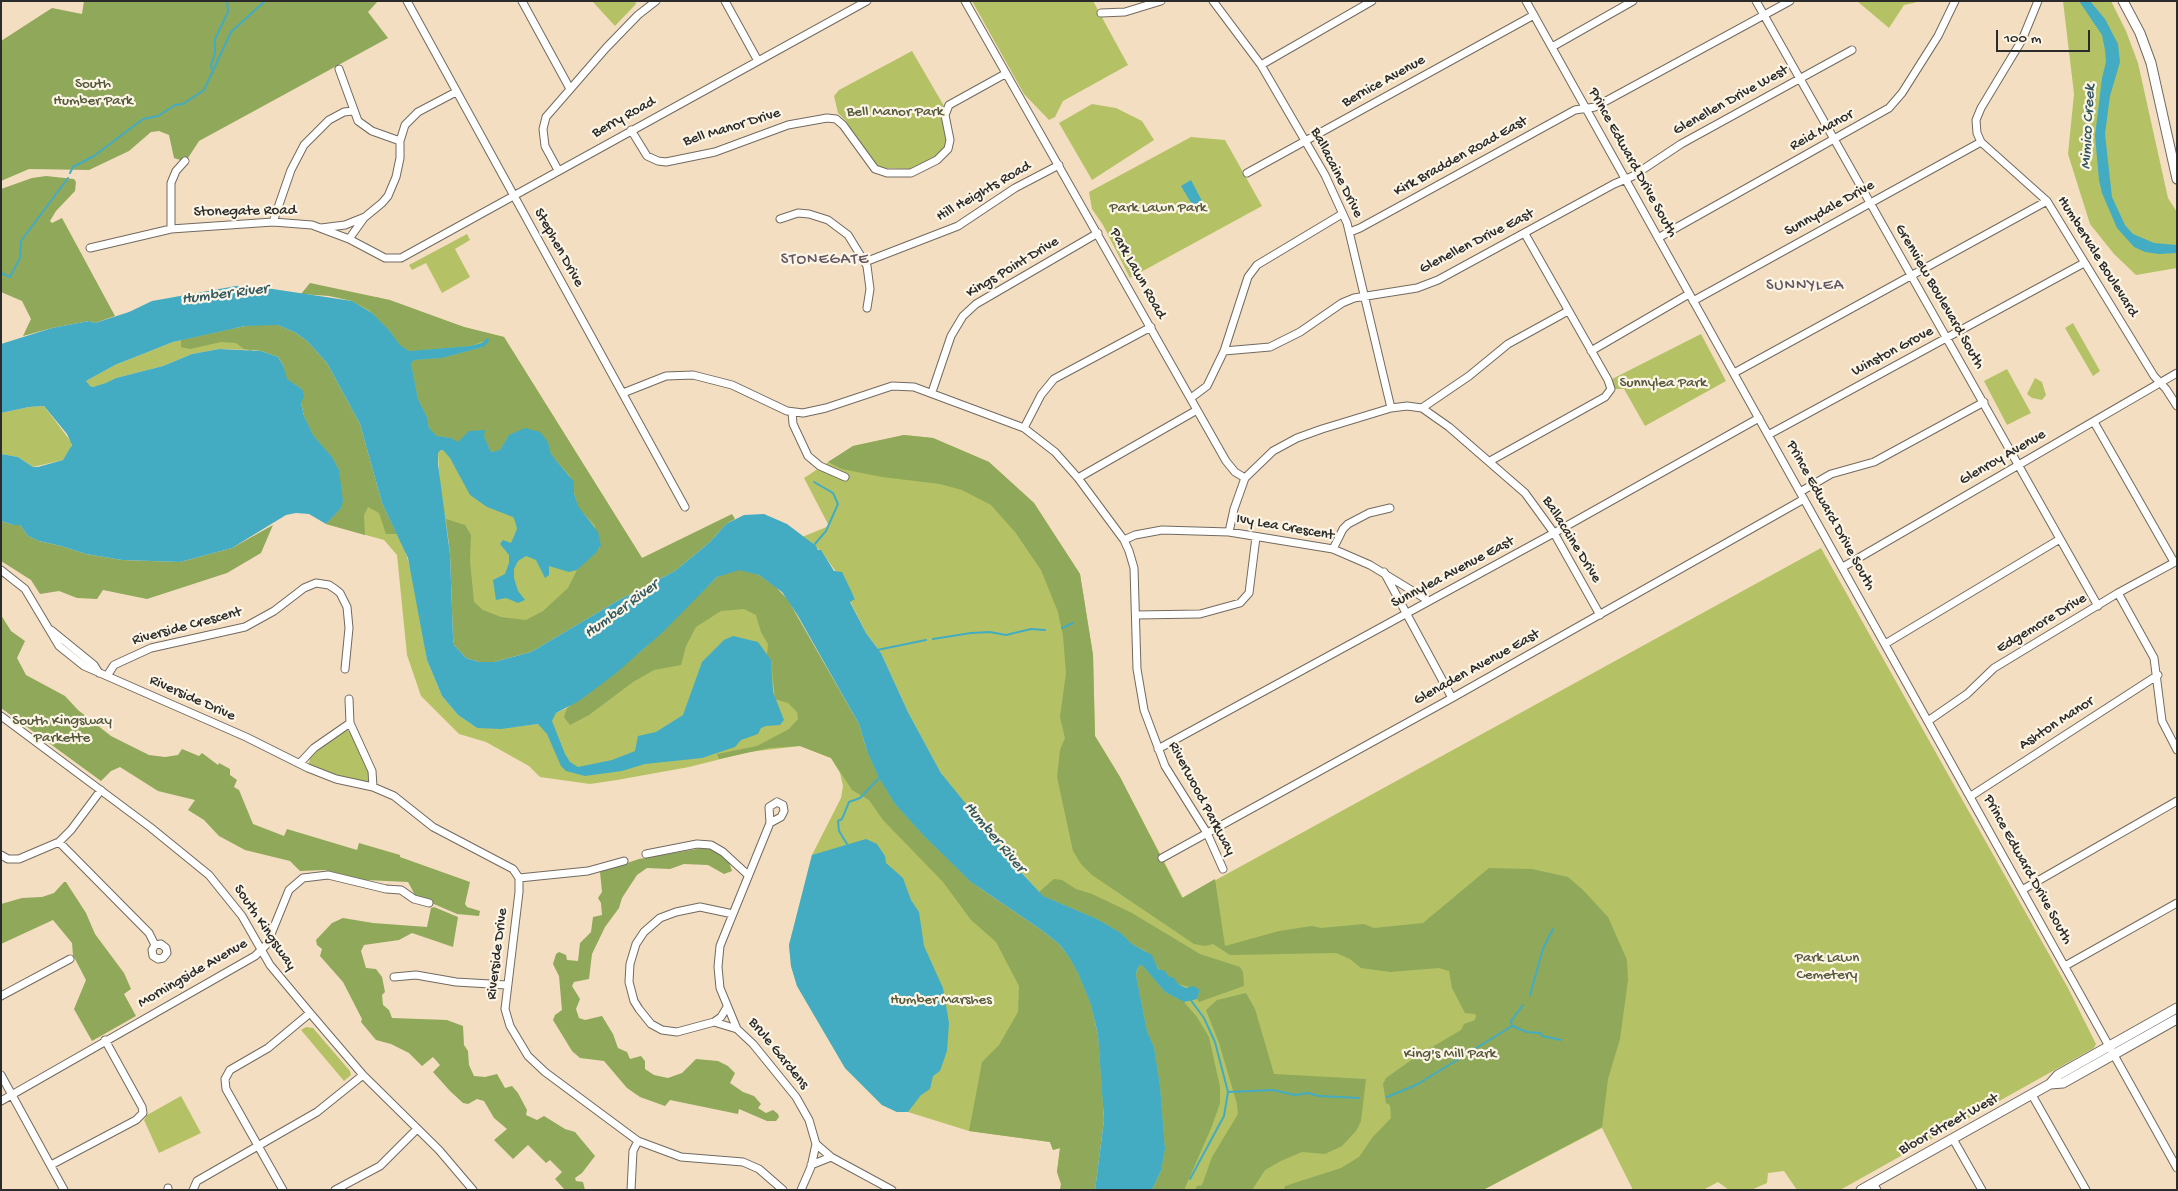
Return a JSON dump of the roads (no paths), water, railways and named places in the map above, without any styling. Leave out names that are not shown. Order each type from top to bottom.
[{"type":"main road","points":[[2123,1],[2140,33],[2151,63],[2177,179]]},
{"type":"main road","name":"Bloor Street West","points":[[1861,1190],[1875,1186],[2050,1084],[2058,1074],[2177,1008]]},
{"type":"main road","name":"Bloor Street West","points":[[2050,1084],[2063,1083],[2177,1019]]},
{"type":"street","name":"Stephen Drive","points":[[407,1],[685,507]]},
{"type":"street","points":[[522,1],[569,87]]},
{"type":"street","points":[[558,170],[545,146],[542,129],[546,117],[569,87],[638,15],[656,1]]},
{"type":"street","points":[[725,1],[758,61]]},
{"type":"street","name":"Berry Road","points":[[396,259],[867,1]]},
{"type":"street","name":"Park Lawn Road","points":[[965,1],[1197,410],[1230,466],[1245,478]]},
{"type":"street","points":[[1101,13],[1125,12],[1161,1]]},
{"type":"street","name":"Ballacaine Drive","points":[[1213,1],[1261,65],[1325,175],[1350,232],[1391,408]]},
{"type":"street","points":[[1261,65],[1372,1]]},
{"type":"street","name":"Prince Edward Drive South","points":[[1526,1],[2177,1168]]},
{"type":"street","points":[[1552,47],[1633,1]]},
{"type":"street","name":"Grenview Boulevard South","points":[[1756,1],[1798,79],[1984,402],[2098,606]]},
{"type":"street","name":"Kirk Bradden Road East","points":[[1350,232],[1575,110],[1595,107],[1790,1]]},
{"type":"street","name":"Reid Manor","points":[[1658,238],[1879,116],[1893,105],[1938,36],[1955,1]]},
{"type":"street","points":[[1981,142],[1976,124],[1981,108],[2022,40],[2038,1]]},
{"type":"street","name":"Bernice Avenue","points":[[1247,173],[1534,15]]},
{"type":"street","name":"Glenellen Drive West","points":[[1626,180],[1690,139],[1852,50]]},
{"type":"street","points":[[339,69],[352,111],[361,125],[400,142]]},
{"type":"street","name":"Bell Manor Drive","points":[[631,130],[646,156],[658,162],[666,162],[715,152],[788,125],[827,118],[842,123],[875,169],[887,173],[911,173],[927,167],[946,153],[950,140],[946,111],[949,105],[1006,74]]},
{"type":"street","points":[[349,239],[365,218],[382,203],[392,188],[399,166],[400,142],[405,125],[413,116],[456,92]]},
{"type":"street","points":[[272,222],[291,170],[304,145],[329,120],[344,112],[352,111]]},
{"type":"street","name":"Humbervale Boulevard","points":[[1981,142],[2047,201],[2160,383],[2177,406]]},
{"type":"street","name":"Sunnydale Drive","points":[[1693,301],[1981,142]]},
{"type":"street","points":[[171,229],[171,183],[176,171],[185,161]]},
{"type":"street","name":"Hill Heights Road","points":[[865,262],[958,226],[1015,188],[1059,165]]},
{"type":"street","name":"Glenellen Drive East","points":[[1224,351],[1259,349],[1282,343],[1342,303],[1364,296],[1424,286],[1525,234],[1614,184],[1626,180]]},
{"type":"street","points":[[1734,373],[2047,201]]},
{"type":"street","points":[[780,219],[798,213],[809,214],[828,220],[848,236],[865,262],[869,275],[867,308]]},
{"type":"street","points":[[1191,398],[1207,386],[1224,351],[1248,277],[1257,265],[1342,214]]},
{"type":"street","points":[[321,228],[345,225],[365,218]]},
{"type":"street","name":"Stonegate Road","points":[[90,248],[171,229],[272,222],[321,228],[349,239],[378,255],[396,259]]},
{"type":"street","name":"Kings Point Drive","points":[[932,392],[951,336],[963,316],[976,304],[1098,233]]},
{"type":"street","points":[[1490,461],[1609,394],[1610,383],[1525,234]]},
{"type":"street","name":"Winston Grove","points":[[1768,435],[2084,263]]},
{"type":"street","points":[[1591,350],[1689,294]]},
{"type":"street","points":[[1229,532],[1234,509],[1245,478],[1272,451],[1297,438],[1391,408],[1407,406],[1422,408],[1469,376],[1508,344],[1568,311]]},
{"type":"street","points":[[1024,428],[1041,394],[1054,379],[1151,327]]},
{"type":"street","name":"Glenroy Avenue","points":[[1842,567],[2177,373]]},
{"type":"street","name":"Riverwood Parkway","points":[[624,393],[666,376],[693,375],[732,385],[792,412],[817,411],[892,386],[914,387],[932,392],[1024,428],[1055,452],[1078,478],[1124,540],[1134,568],[1140,690],[1158,749],[1173,781],[1207,833],[1223,869]]},
{"type":"street","points":[[1800,492],[1831,474],[1874,462],[1984,402]]},
{"type":"street","name":"Ballacaine Drive","points":[[1422,408],[1433,414],[1490,461],[1524,493],[1554,533],[1600,614]]},
{"type":"street","points":[[1078,478],[1197,410]]},
{"type":"street","points":[[792,412],[793,424],[808,456],[820,466],[845,477]]},
{"type":"street","name":"Sunnylea Avenue East","points":[[1158,749],[1554,533],[1759,418]]},
{"type":"street","points":[[2094,422],[2175,561]]},
{"type":"street","name":"Glenaden Avenue East","points":[[1162,858],[1452,698],[1804,499]]},
{"type":"street","points":[[1333,549],[1339,536],[1348,524],[1368,513],[1390,508]]},
{"type":"street","name":"Ivy Lea Crescent","points":[[1124,540],[1135,535],[1162,530],[1229,532],[1333,549],[1384,572],[1430,601]]},
{"type":"street","points":[[1136,615],[1200,614],[1240,603],[1249,593],[1256,537]]},
{"type":"street","points":[[1885,644],[2060,539]]},
{"type":"street","name":"Edgemore Drive","points":[[1928,721],[1967,694],[1994,668],[2175,561]]},
{"type":"street","name":"Riverside Drive","points":[[1,570],[25,589],[45,624],[62,641],[94,665],[99,673],[336,779],[373,787],[400,800],[433,827],[456,841],[513,869],[519,878],[517,922],[507,985],[507,1017],[515,1036],[528,1056],[545,1072],[560,1080],[638,1141],[681,1157],[743,1162],[759,1169],[783,1190]]},
{"type":"street","points":[[1384,572],[1452,698]]},
{"type":"street","name":"Riverside Crescent","points":[[106,676],[114,664],[151,648],[245,627],[269,614],[304,588],[316,583],[335,588],[347,607],[349,628],[345,669]]},
{"type":"street","points":[[2118,593],[2154,658],[2158,675],[2162,721],[2177,750]]},
{"type":"street","name":"Ashton Manor","points":[[1970,796],[2158,675]]},
{"type":"street","points":[[349,700],[350,723],[372,771],[373,787]]},
{"type":"street","name":"South Kingsway","points":[[1,716],[196,862],[209,875],[233,903],[270,965],[310,1014],[363,1075],[417,1129],[470,1189]]},
{"type":"street","points":[[300,763],[314,748],[350,723]]},
{"type":"street","points":[[1,855],[8,859],[19,859],[58,842],[71,830],[101,790]]},
{"type":"street","points":[[2022,890],[2177,801]]},
{"type":"street","name":"Brule Gardens","points":[[770,823],[748,875],[718,957],[720,983],[726,1007],[737,1028],[753,1044],[796,1097],[806,1112],[816,1144]]},
{"type":"street","points":[[58,842],[149,933],[155,945]]},
{"type":"street","points":[[646,854],[697,844],[711,845],[724,852],[748,875]]},
{"type":"street","points":[[519,878],[588,871],[624,861]]},
{"type":"street","name":"Morningside Avenue","points":[[1,1101],[255,956],[267,944],[291,888],[307,876],[328,875],[386,889],[401,890],[414,898],[430,903]]},
{"type":"street","points":[[2065,966],[2177,903]]},
{"type":"street","points":[[726,1007],[721,1017],[714,1022],[677,1032],[657,1028],[646,1018],[634,1001],[629,982],[630,964],[636,944],[644,932],[668,915],[700,907],[733,914]]},
{"type":"street","points":[[1,996],[70,959]]},
{"type":"street","points":[[394,977],[416,975],[456,982],[507,985]]},
{"type":"street","points":[[283,1190],[226,1089],[225,1077],[232,1069],[268,1048],[310,1014]]},
{"type":"street","points":[[714,1022],[737,1028]]},
{"type":"street","points":[[51,1165],[136,1120],[143,1113],[142,1106],[105,1040]]},
{"type":"street","points":[[1,1075],[64,1190]]},
{"type":"street","points":[[193,1190],[197,1181],[258,1144],[317,1112],[363,1075]]},
{"type":"street","points":[[2032,1094],[2086,1190]]},
{"type":"street","points":[[335,1190],[380,1166],[417,1129]]},
{"type":"street","points":[[1953,1139],[1982,1190]]},
{"type":"street","points":[[631,1190],[632,1151],[638,1141]]},
{"type":"street","points":[[801,1190],[811,1165],[816,1144],[831,1157],[892,1190]]},
{"type":"street","points":[[811,1165],[831,1157]]},
{"type":"water","points":[[2079,1],[2090,1],[2105,19],[2118,44],[2120,62],[2110,96],[2105,134],[2112,197],[2125,225],[2133,234],[2154,243],[2177,245],[2177,253],[2159,254],[2145,252],[2134,247],[2117,228],[2102,193],[2095,136],[2102,78],[2106,62],[2105,50],[2102,35]]},
{"type":"water","points":[[1191,180],[1202,201],[1193,206],[1181,186]]},
{"type":"water","name":"Humber River","points":[[236,286],[253,286],[352,301],[372,313],[389,330],[400,345],[409,351],[470,346],[482,343],[487,338],[489,339],[488,343],[483,347],[442,358],[415,360],[411,363],[418,399],[427,417],[429,428],[437,436],[451,438],[458,442],[469,431],[485,430],[484,436],[491,452],[500,450],[509,435],[525,428],[540,432],[548,442],[551,454],[574,482],[574,493],[578,506],[598,532],[601,545],[596,553],[577,570],[569,572],[549,566],[549,575],[545,578],[536,560],[526,556],[518,561],[514,569],[514,578],[518,591],[525,600],[518,603],[506,598],[496,600],[493,580],[505,574],[509,563],[509,555],[500,544],[503,540],[511,543],[517,529],[515,521],[513,517],[487,507],[470,495],[450,458],[441,450],[438,453],[438,464],[450,554],[453,637],[454,645],[466,658],[479,662],[494,662],[531,652],[619,600],[675,571],[710,542],[726,524],[744,515],[764,514],[787,524],[816,546],[818,550],[821,550],[834,571],[842,572],[855,599],[850,602],[866,633],[881,653],[908,712],[941,773],[1021,872],[1043,896],[1097,919],[1121,933],[1132,944],[1152,955],[1158,969],[1165,971],[1178,984],[1186,988],[1193,986],[1200,990],[1197,999],[1184,1002],[1165,992],[1142,965],[1137,970],[1136,975],[1147,1031],[1154,1047],[1160,1086],[1165,1149],[1161,1171],[1152,1190],[1095,1190],[1104,1120],[1098,1035],[1091,1005],[1078,973],[1069,957],[1059,944],[1040,929],[971,882],[924,836],[895,804],[879,778],[867,751],[859,724],[798,616],[782,592],[759,575],[739,570],[717,577],[663,632],[615,674],[579,701],[556,713],[552,721],[565,754],[570,762],[578,767],[612,760],[635,751],[638,736],[656,732],[683,715],[702,662],[724,640],[733,636],[758,642],[771,660],[773,692],[784,720],[780,725],[761,728],[758,734],[741,740],[735,747],[702,758],[645,764],[622,771],[585,776],[566,771],[561,766],[547,734],[538,724],[501,729],[477,728],[458,715],[442,696],[427,660],[408,558],[382,503],[360,424],[327,363],[307,341],[296,333],[278,325],[245,326],[173,342],[115,365],[86,381],[93,387],[116,378],[163,366],[192,354],[219,349],[261,351],[278,357],[283,365],[287,379],[302,389],[304,396],[301,403],[304,416],[313,435],[332,457],[339,470],[343,501],[341,508],[326,524],[309,514],[296,513],[286,515],[232,548],[180,562],[122,560],[86,554],[39,541],[28,536],[20,525],[1,521],[1,454],[18,457],[33,467],[38,467],[63,460],[72,445],[67,434],[44,406],[1,413],[1,344],[52,328],[89,321],[95,323],[129,312],[152,301]]},
{"type":"water","points":[[866,839],[877,844],[885,856],[886,863],[903,878],[911,900],[919,912],[924,946],[943,988],[949,1023],[947,1051],[940,1071],[933,1076],[930,1089],[921,1095],[908,1112],[897,1112],[882,1105],[845,1068],[797,986],[791,966],[789,945],[812,855]]},
{"type":"waterway","points":[[213,73],[211,66],[215,53],[215,39],[228,12],[227,1]]},
{"type":"waterway","points":[[70,173],[73,167],[94,156],[143,119],[158,116],[175,105],[183,104],[204,90],[231,32],[265,1]]},
{"type":"waterway","points":[[1,273],[10,277],[20,258],[21,241],[68,178]]},
{"type":"waterway","points":[[814,482],[833,493],[838,504],[826,531],[814,545]]},
{"type":"waterway","points":[[1062,628],[1073,623]]},
{"type":"waterway","points":[[933,639],[971,633],[990,632],[1006,635],[1031,629],[1045,630]]},
{"type":"waterway","points":[[877,650],[926,640]]},
{"type":"waterway","points":[[847,844],[839,831],[838,821],[842,819],[849,802],[860,798],[879,778]]},
{"type":"waterway","points":[[1530,995],[1543,949],[1553,929]]},
{"type":"waterway","points":[[1190,999],[1204,1018],[1215,1042],[1228,1092],[1224,1116],[1190,1179]]},
{"type":"waterway","points":[[1512,1026],[1511,1021],[1523,1005]]},
{"type":"waterway","points":[[1387,1097],[1418,1084],[1512,1026],[1527,1032],[1540,1033],[1542,1036],[1561,1040]]},
{"type":"waterway","points":[[1228,1092],[1273,1090],[1295,1095],[1308,1093],[1319,1096],[1359,1098]]},
{"type":"district","name":"STONEGATE","points":[[825,261]]},
{"type":"district","name":"SUNNYLEA","points":[[1805,287]]},
{"type":"park label","name":"South Humber Park","points":[[93,94]]},
{"type":"park label","name":"Bell Manor Park","points":[[895,113]]},
{"type":"park label","name":"Park Lawn Park","points":[[1158,209]]},
{"type":"park label","name":"Sunnylea Park","points":[[1663,384]]},
{"type":"park label","name":"South Kingsway Parkette","points":[[62,730]]},
{"type":"park label","name":"Park Lawn Cemetery","points":[[1827,968]]},
{"type":"park label","name":"Humber Marshes","points":[[941,1001]]},
{"type":"park label","name":"King's Mill Park","points":[[1450,1055]]},
{"type":"water label","name":"Mimico Creek","points":[[2089,127]]}]
